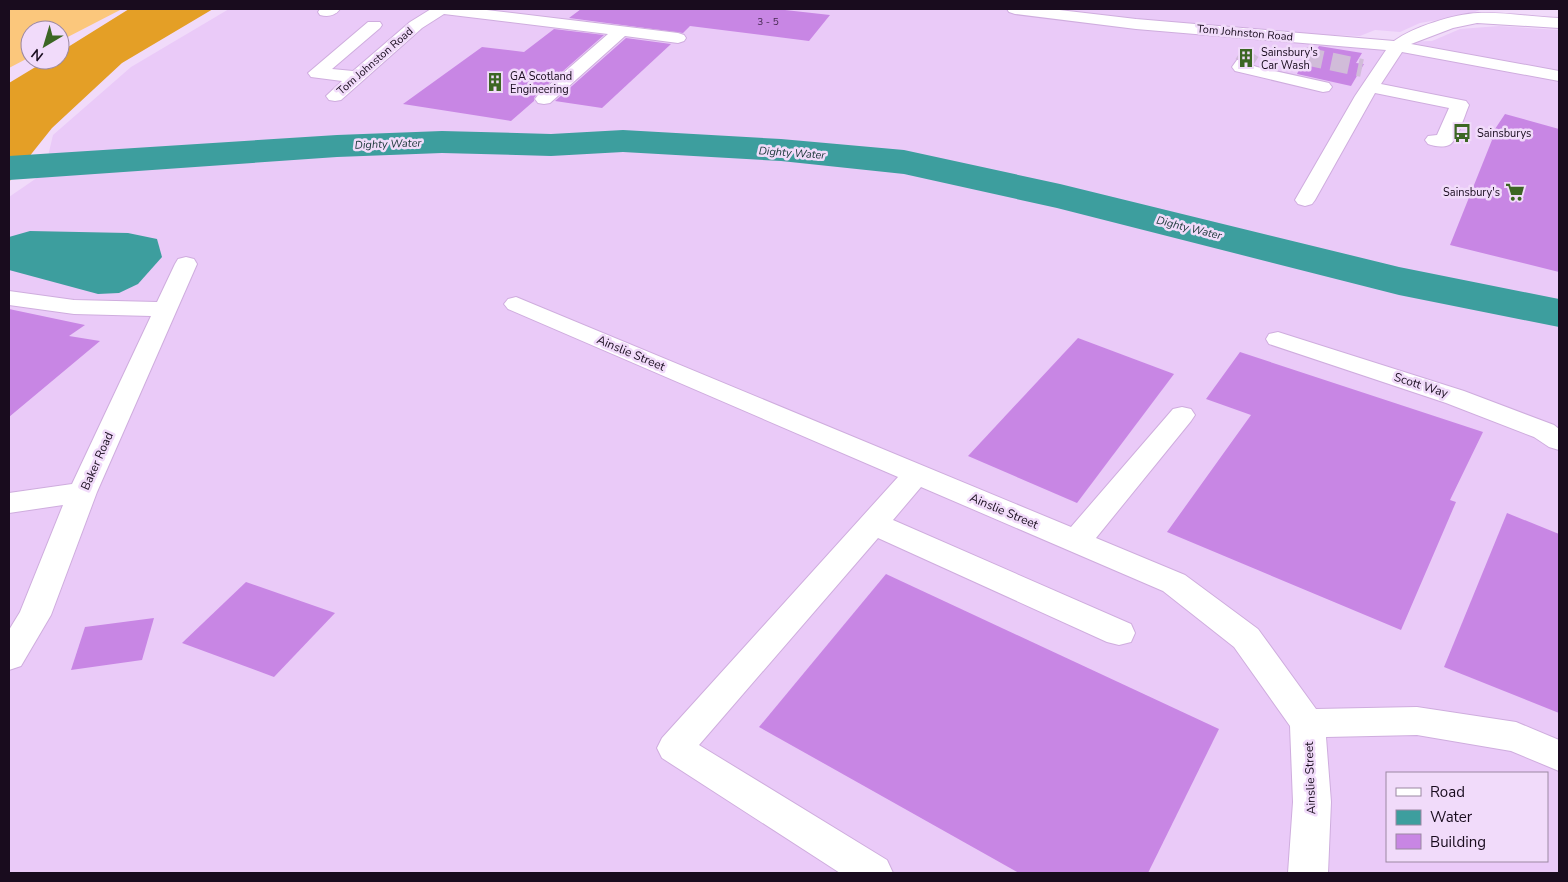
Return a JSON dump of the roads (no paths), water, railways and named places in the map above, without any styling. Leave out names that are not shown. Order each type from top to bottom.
[{"type":"street","name":"Tom Johnston Road","points":[[335,96],[416,25],[441,9]]},
{"type":"street","points":[[441,9],[678,38]]},
{"type":"street","name":"Tom Johnston Road","points":[[1015,9],[1136,24],[1397,46],[1559,76]]},
{"type":"street","points":[[1461,9],[1477,18]]},
{"type":"street","points":[[1305,200],[1344,89],[1384,68],[1397,46],[1410,37],[1449,24],[1477,18],[1559,23]]},
{"type":"street","points":[[357,77],[317,73],[374,25]]},
{"type":"street","points":[[544,99],[622,31]]},
{"type":"street","points":[[585,45],[604,47]]},
{"type":"street","points":[[1255,49],[1266,48],[1289,53]]},
{"type":"street","points":[[1243,64],[1242,67],[1252,71],[1344,89],[1460,105],[1445,139],[1435,140]]},
{"type":"street","points":[[1362,68],[1384,68]]},
{"type":"street","name":"Baker Road","points":[[9,657],[35,615],[82,492],[186,264]]},
{"type":"street","points":[[9,298],[74,307],[164,309]]},
{"type":"street","name":"Ainslie Street","points":[[516,304],[1174,583],[1246,638],[1308,723],[1312,802],[1308,873]]},
{"type":"street","name":"Scott Way","points":[[1278,339],[1455,397],[1544,431],[1559,441]]},
{"type":"street","points":[[1076,541],[1182,415]]},
{"type":"street","points":[[873,873],[675,748],[918,474]]},
{"type":"street","points":[[9,503],[82,492]]},
{"type":"street","points":[[874,524],[1119,633]]},
{"type":"street","points":[[1308,723],[1417,721],[1516,737],[1559,756]]},
{"type":"water","points":[[30,231],[128,233],[157,239],[162,257],[138,284],[119,293],[98,294],[9,270],[9,237]]},
{"type":"waterway","name":"Dighty Water","points":[[9,168],[337,146],[442,142],[551,145],[623,141],[781,150],[904,162],[1060,196],[1399,281],[1559,313]]},
{"type":"tunnel","points":[[1243,64],[1251,52]]},
{"type":"tunnel","points":[[1305,56],[1362,68]]},
{"type":"place","name":"Sainsbury's Car Wash","points":[[1246,58]]},
{"type":"place","name":"GA Scotland Engineering","points":[[495,82]]},
{"type":"place","name":"Sainsburys","points":[[1462,133]]},
{"type":"place","name":"Sainsbury's","points":[[1515,192]]}]
